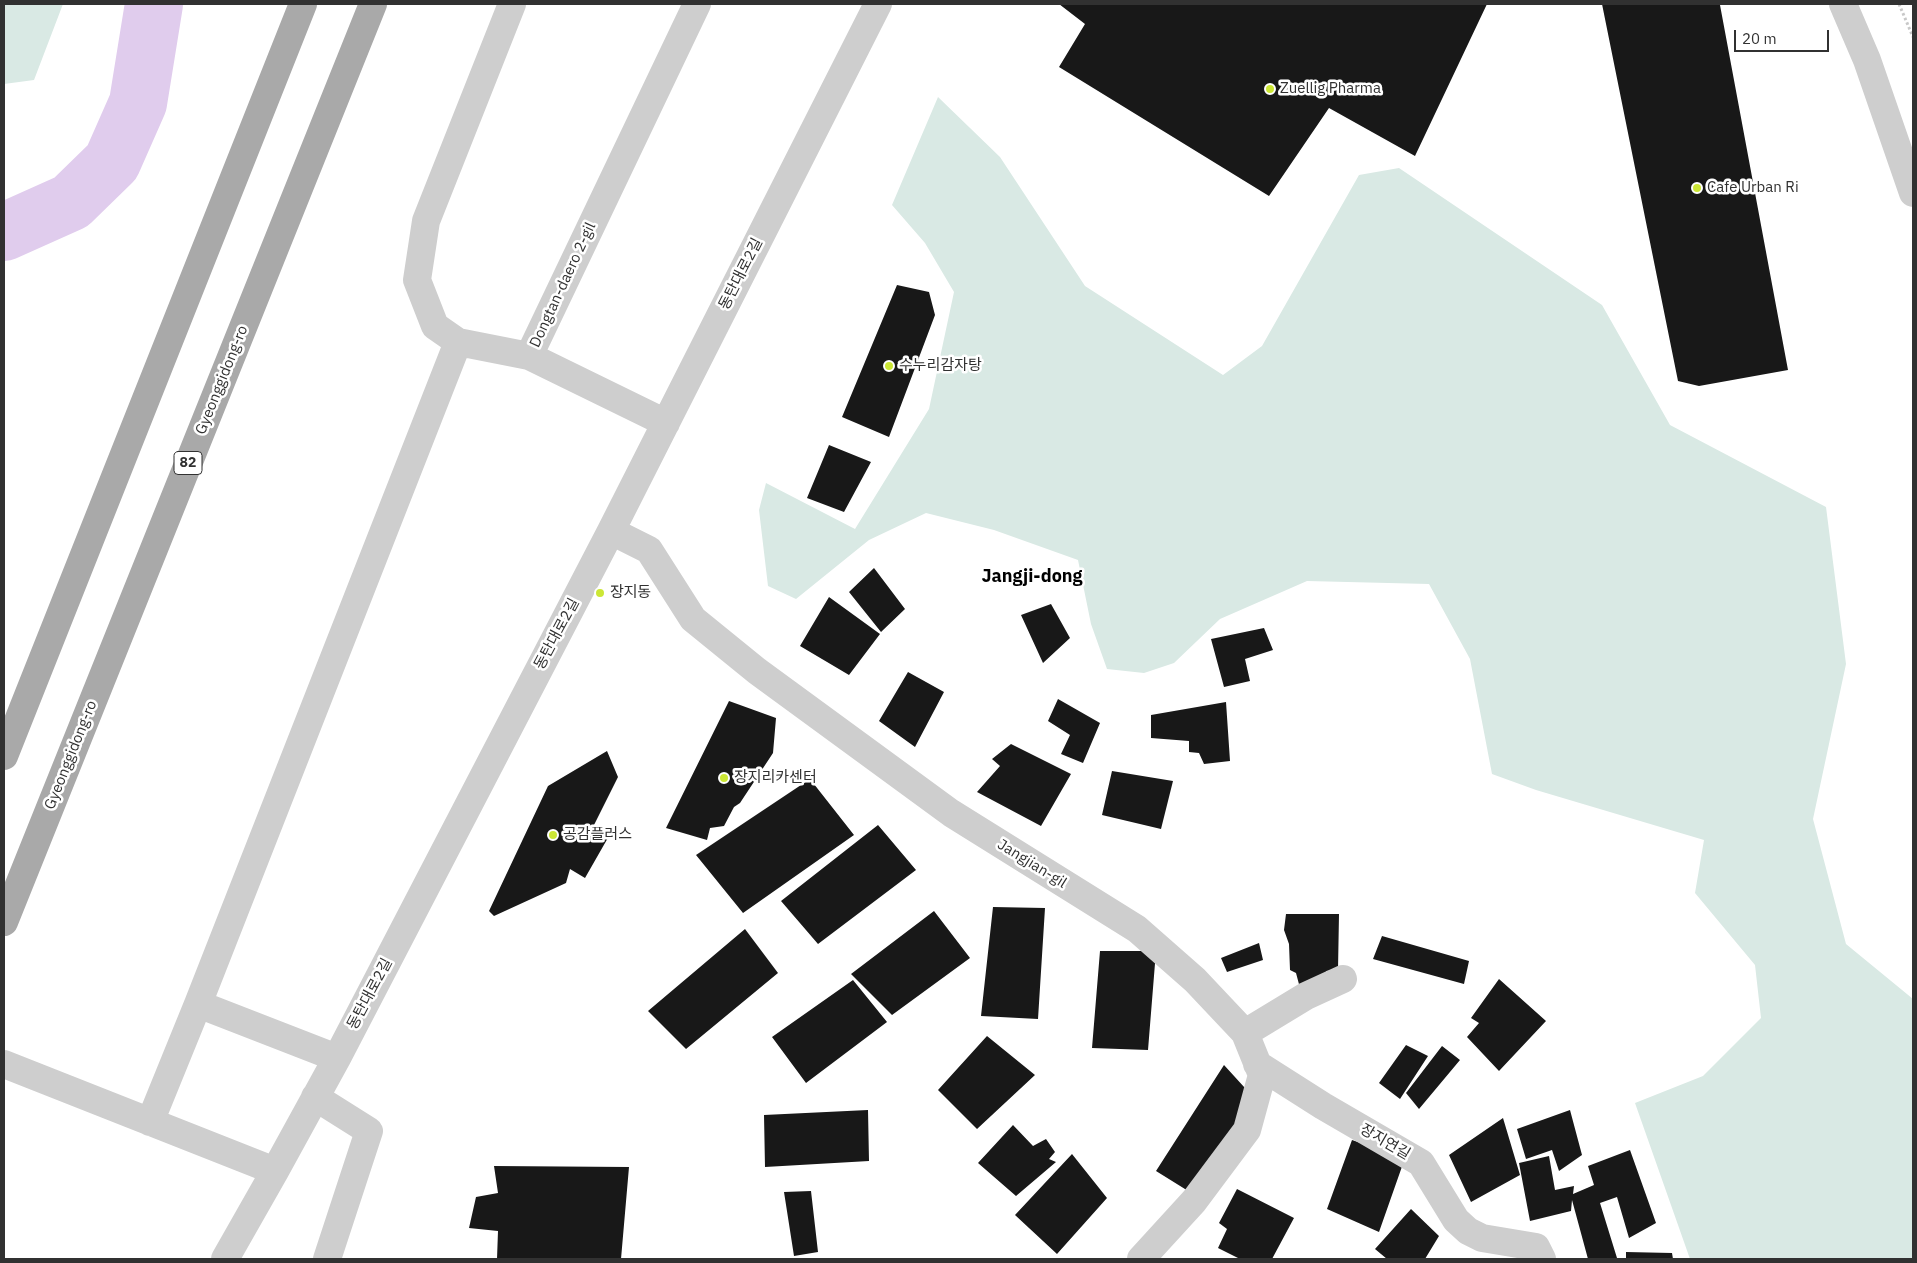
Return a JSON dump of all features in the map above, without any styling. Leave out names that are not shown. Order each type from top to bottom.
[{"type":"main road","points":[[4,756],[303,4]]},
{"type":"main road","name":"Gyeonggidong-ro","points":[[4,922],[373,4]]},
{"type":"street","name":"Dongtan-daero 2-gil","points":[[512,4],[426,221],[417,280],[435,326],[458,342],[529,356],[697,4]]},
{"type":"street","name":"동탄대로2길","points":[[225,1259],[336,1058],[611,531],[878,4]]},
{"type":"street","points":[[1843,4],[1867,60],[1913,193]]},
{"type":"street","points":[[150,1122],[458,342]]},
{"type":"street","points":[[529,356],[666,423]]},
{"type":"street","name":"Jangjian-gil","points":[[611,531],[649,550],[693,619],[757,671],[951,813],[1136,929],[1195,980],[1245,1033],[1262,1075],[1246,1130],[1194,1202],[1141,1259]]},
{"type":"street","points":[[1245,1033],[1306,996],[1343,979]]},
{"type":"street","points":[[198,1004],[336,1058]]},
{"type":"street","points":[[4,1064],[275,1171]]},
{"type":"street","name":"장지연길","points":[[1258,1064],[1323,1106],[1421,1163],[1456,1220],[1468,1231],[1482,1238],[1536,1247],[1542,1259]]},
{"type":"street","points":[[315,1097],[369,1131],[326,1259]]},
{"type":"path","points":[[1899,4],[1913,37]]},
{"type":"shaded area","points":[[4,4],[63,4],[34,80],[4,84]]},
{"type":"shaded area","points":[[938,97],[1000,157],[1085,286],[1223,375],[1262,346],[1359,175],[1399,168],[1602,305],[1670,425],[1826,507],[1846,664],[1813,819],[1846,944],[1913,999],[1913,1259],[1690,1259],[1635,1103],[1703,1076],[1761,1018],[1755,965],[1695,893],[1704,840],[1536,790],[1492,774],[1470,659],[1429,584],[1307,581],[1220,619],[1174,663],[1144,673],[1107,669],[1091,624],[1078,560],[994,530],[926,513],[869,540],[796,599],[768,586],[759,510],[766,483],[855,529],[929,409],[954,292],[925,243],[892,205]]},
{"type":"building","name":"Zuellig Pharma","points":[[1059,4],[1487,4],[1415,156],[1329,108],[1269,196],[1059,67],[1085,24]]},
{"type":"building","name":"Cafe Urban Ri","points":[[1602,4],[1720,5],[1788,370],[1699,386],[1678,381]]},
{"type":"building","name":"수누리감자탕","points":[[897,285],[929,292],[935,315],[889,437],[842,417]]},
{"type":"building","points":[[829,445],[871,462],[844,512],[807,498]]},
{"type":"building","points":[[874,568],[905,609],[881,632],[849,592]]},
{"type":"building","points":[[829,597],[880,634],[849,675],[800,646]]},
{"type":"building","points":[[1051,604],[1070,638],[1043,663],[1021,615]]},
{"type":"building","points":[[1264,628],[1273,650],[1245,659],[1250,681],[1224,687],[1211,639]]},
{"type":"building","points":[[908,672],[944,692],[915,747],[879,721]]},
{"type":"building","points":[[1058,699],[1100,723],[1083,763],[1061,754],[1070,735],[1048,721]]},
{"type":"building","name":"장지리카센터","points":[[729,701],[776,718],[773,753],[740,803],[734,807],[724,826],[710,828],[707,840],[666,828]]},
{"type":"building","points":[[1226,702],[1230,761],[1204,764],[1199,753],[1189,752],[1189,741],[1151,738],[1151,715]]},
{"type":"building","points":[[1011,744],[1071,774],[1041,826],[977,792],[1000,766],[992,759]]},
{"type":"building","points":[[607,751],[618,777],[591,831],[609,836],[585,878],[570,869],[566,883],[494,916],[489,911],[548,786]]},
{"type":"building","points":[[1112,771],[1173,781],[1161,829],[1102,815]]},
{"type":"building","points":[[810,779],[854,835],[743,913],[696,855]]},
{"type":"building","points":[[878,825],[916,870],[818,944],[781,901]]},
{"type":"building","points":[[993,907],[1045,908],[1038,1019],[981,1016]]},
{"type":"building","points":[[934,911],[970,958],[892,1015],[851,974]]},
{"type":"building","points":[[1286,914],[1339,914],[1338,970],[1326,971],[1328,976],[1300,988],[1296,973],[1290,970],[1289,944],[1284,930]]},
{"type":"building","points":[[745,929],[778,973],[686,1049],[648,1011]]},
{"type":"building","points":[[1382,936],[1469,961],[1464,984],[1373,959]]},
{"type":"building","points":[[1259,943],[1263,960],[1227,972],[1221,958]]},
{"type":"building","points":[[1100,951],[1156,951],[1148,1050],[1092,1048]]},
{"type":"building","points":[[1499,979],[1546,1021],[1499,1071],[1467,1037],[1479,1023],[1471,1018]]},
{"type":"building","points":[[853,980],[887,1022],[806,1083],[772,1037]]},
{"type":"building","points":[[987,1036],[1035,1075],[977,1129],[938,1090]]},
{"type":"building","points":[[1406,1045],[1428,1056],[1400,1099],[1379,1083]]},
{"type":"building","points":[[1442,1046],[1460,1060],[1419,1109],[1406,1093]]},
{"type":"building","points":[[1224,1065],[1255,1099],[1193,1194],[1156,1171]]},
{"type":"building","points":[[868,1110],[869,1161],[765,1167],[764,1115]]},
{"type":"building","points":[[1570,1110],[1582,1155],[1559,1171],[1552,1150],[1526,1159],[1517,1129]]},
{"type":"building","points":[[1503,1118],[1520,1175],[1471,1202],[1449,1155]]},
{"type":"building","points":[[1013,1125],[1033,1146],[1046,1139],[1055,1152],[1049,1159],[1056,1162],[1016,1196],[978,1163]]},
{"type":"building","points":[[1352,1140],[1405,1158],[1379,1232],[1327,1209]]},
{"type":"building","points":[[1630,1150],[1656,1223],[1629,1238],[1617,1197],[1600,1203],[1617,1258],[1588,1259],[1572,1200],[1571,1211],[1530,1221],[1519,1163],[1549,1156],[1555,1190],[1574,1186],[1573,1194],[1594,1185],[1588,1166]]},
{"type":"building","points":[[1072,1154],[1107,1198],[1057,1254],[1015,1215]]},
{"type":"building","points":[[494,1166],[629,1167],[621,1259],[497,1259],[498,1231],[469,1228],[476,1197],[498,1193]]},
{"type":"building","points":[[1237,1189],[1294,1218],[1272,1259],[1240,1259],[1218,1248],[1227,1229],[1219,1223]]},
{"type":"building","points":[[811,1191],[818,1252],[794,1256],[784,1192]]},
{"type":"building","points":[[1411,1209],[1439,1236],[1425,1259],[1387,1259],[1375,1249]]},
{"type":"building","points":[[1626,1252],[1672,1253],[1673,1259],[1626,1259]]},
{"type":"waterway","points":[[4,232],[71,202],[112,162],[138,103],[154,4]]},
{"type":"place","name":"Zuellig Pharma","points":[[1270,89]]},
{"type":"place","name":"Cafe Urban Ri","points":[[1697,188]]},
{"type":"place","name":"수누리감자탕","points":[[889,366]]},
{"type":"place","name":"장지동","points":[[600,593]]},
{"type":"place","name":"장지리카센터","points":[[724,778]]},
{"type":"place","name":"공감플러스","points":[[553,835]]},
{"type":"district","name":"Jangji-dong","points":[[1032,577]]}]
